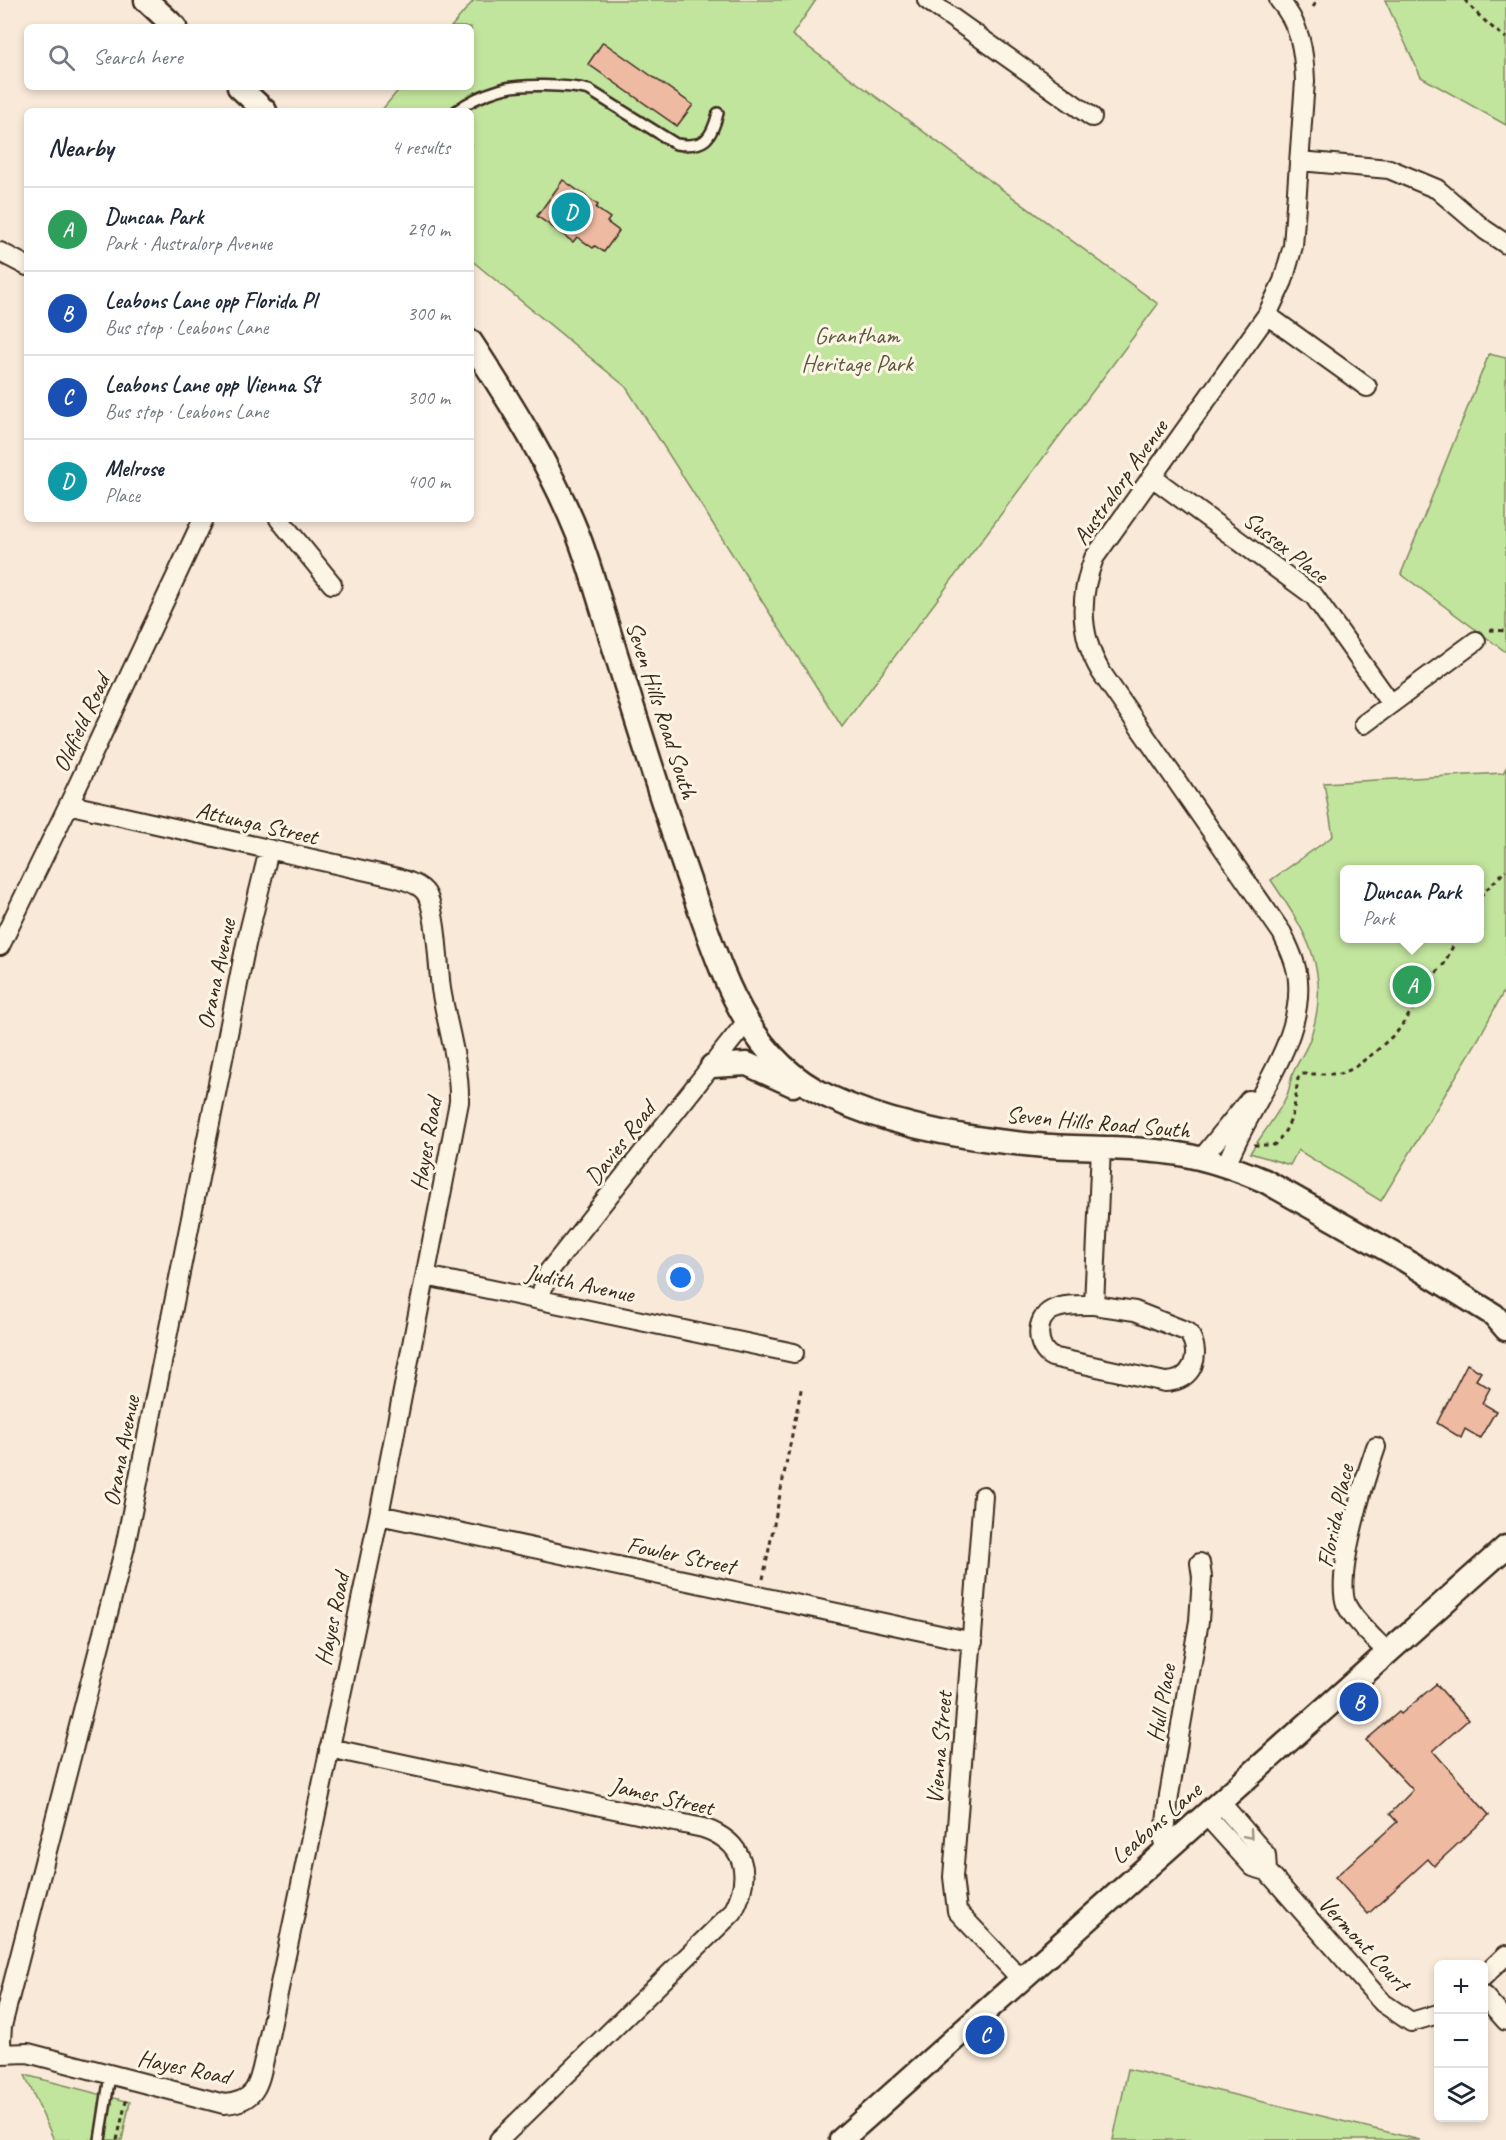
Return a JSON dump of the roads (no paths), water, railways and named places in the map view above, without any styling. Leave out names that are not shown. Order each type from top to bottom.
[{"type":"street","points":[[146,0],[172,24]]},
{"type":"street","points":[[927,0],[1092,117]]},
{"type":"street","name":"Australorp Avenue","points":[[1226,1166],[1235,1142],[1257,1105],[1292,1032],[1297,1012],[1298,981],[1293,955],[1282,933],[1101,672],[1085,634],[1083,607],[1084,591],[1094,558],[1267,315],[1277,297],[1289,264],[1297,214],[1305,81],[1304,60],[1297,26],[1290,12],[1279,0]]},
{"type":"street","points":[[242,90],[262,108]]},
{"type":"street","points":[[1300,161],[1389,169],[1437,189],[1485,230],[1506,244]]},
{"type":"street","points":[[0,252],[24,264]]},
{"type":"street","points":[[1267,315],[1367,387]]},
{"type":"street","name":"Seven Hills Road South","points":[[474,347],[520,416],[558,487],[579,538],[679,852],[724,973],[747,1021],[779,1062],[809,1087],[847,1104],[924,1128],[1002,1141],[1153,1151],[1202,1158],[1226,1166],[1265,1181],[1357,1231],[1502,1320]]},
{"type":"street","name":"Sussex Place","points":[[1152,477],[1314,596],[1391,704]]},
{"type":"street","name":"Oldfield Road","points":[[0,946],[202,522]]},
{"type":"street","points":[[281,522],[332,584]]},
{"type":"street","points":[[1364,724],[1476,641]]},
{"type":"street","name":"Attunga Street","points":[[70,802],[80,807],[398,878],[419,887],[428,897]]},
{"type":"street","name":"Orana Avenue","points":[[1,2054],[2,2026],[125,1547],[246,944],[268,850]]},
{"type":"street","name":"Hayes Road","points":[[1,2054],[28,2054],[224,2104],[242,2101],[255,2089],[265,2055],[379,1515],[459,1102],[460,1087],[445,1014],[428,897]]},
{"type":"street","name":"Davies Road","points":[[540,1299],[549,1271],[747,1021]]},
{"type":"street","name":"Seven Hills Road South","points":[[712,1066],[747,1064],[792,1085],[809,1087]]},
{"type":"street","name":"Australorp Avenue","points":[[1202,1158],[1274,1068]]},
{"type":"street","points":[[1094,1305],[1101,1148]]},
{"type":"street","name":"Judith Avenue","points":[[426,1276],[794,1353]]},
{"type":"street","points":[[1094,1305],[1135,1311],[1188,1332],[1195,1352],[1190,1372],[1182,1379],[1165,1382],[1052,1358],[1044,1352],[1039,1338],[1042,1322],[1047,1313],[1059,1308],[1094,1305]]},
{"type":"street","name":"Florida Place","points":[[1376,1447],[1355,1514],[1346,1566],[1345,1599],[1350,1611],[1388,1653]]},
{"type":"street","name":"Vienna Street","points":[[983,1497],[953,1877],[957,1911],[1022,1978]]},
{"type":"street","name":"Fowler Street","points":[[379,1515],[973,1642]]},
{"type":"street","name":"Leabons Lane","points":[[841,2140],[1506,1547]]},
{"type":"street","name":"Hull Place","points":[[1163,1852],[1169,1795],[1199,1621],[1202,1577],[1200,1563]]},
{"type":"street","name":"James Street","points":[[329,1748],[703,1828],[717,1833],[738,1853],[744,1882],[733,1911],[499,2140]]},
{"type":"street","name":"Vermont Court","points":[[1214,1809],[1266,1855],[1267,1871],[1383,2003],[1411,2022],[1434,2015]]},
{"type":"street","points":[[1488,1972],[1506,1954]]},
{"type":"street","points":[[1488,2001],[1506,2021]]},
{"type":"lane","points":[[462,108],[501,89],[536,86],[578,87],[589,90],[676,144],[690,146],[701,143],[713,132],[718,113]]},
{"type":"lane","points":[[100,2140],[110,2075]]},
{"type":"place","name":"Melrose","points":[[571,212]]},
{"type":"place","name":"Duncan Park","points":[[1412,985]]},
{"type":"place","name":"Leabons Lane opp Florida Pl","points":[[1359,1702]]},
{"type":"place","name":"Leabons Lane opp Vienna St","points":[[985,2035]]},
{"type":"park label","name":"Grantham Heritage Park","points":[[857,349]]}]
